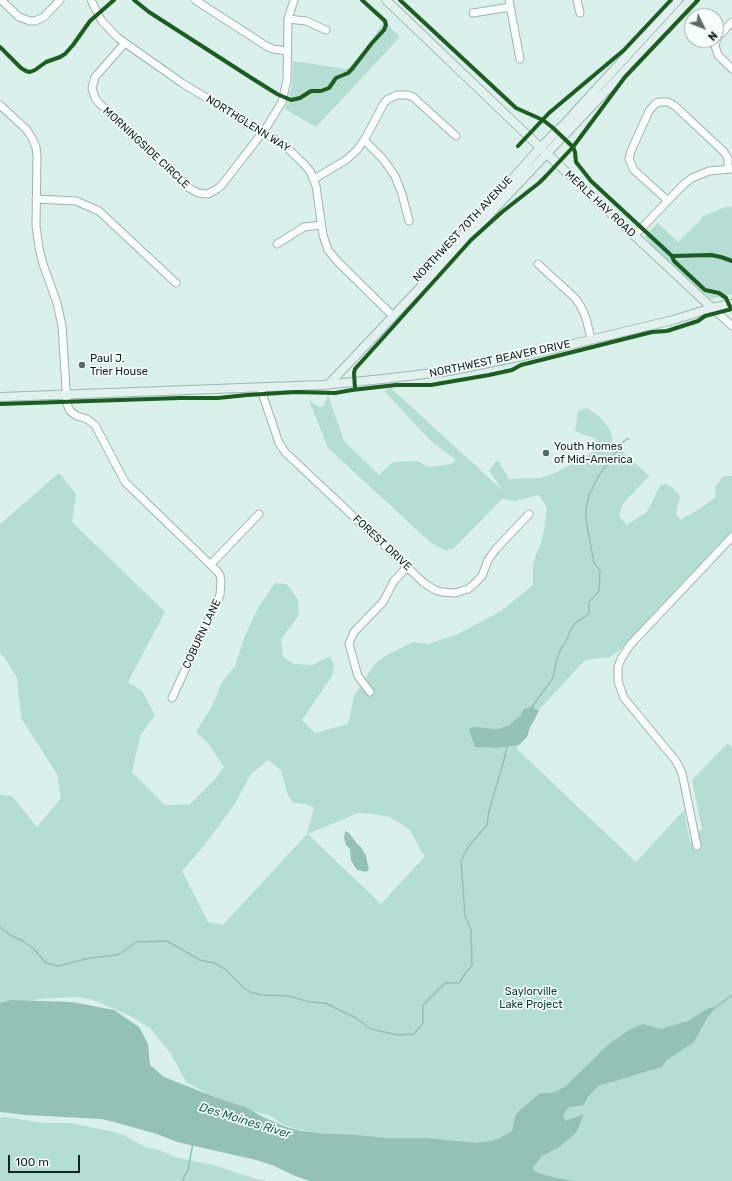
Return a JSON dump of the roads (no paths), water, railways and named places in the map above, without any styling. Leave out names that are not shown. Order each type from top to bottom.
[{"type":"main road","name":"MERLE HAY ROAD","points":[[386,0],[544,151],[712,308]]},
{"type":"main road","name":"NORTHWEST 70TH AVENUE","points":[[544,151],[568,120],[678,0]]},
{"type":"main road","name":"NORTHWEST 70TH AVENUE","points":[[329,384],[432,276],[544,151],[690,0]]},
{"type":"main road","name":"NORTHWEST BEAVER DRIVE","points":[[0,397],[351,383],[449,371],[523,356],[673,320],[712,308],[732,304]]},
{"type":"street","points":[[1,0],[19,17],[30,21],[35,21],[44,17],[60,0]]},
{"type":"street","name":"NORTHGLENN WAY","points":[[91,0],[96,14],[111,32],[125,43],[182,83],[284,145],[305,164],[314,179],[318,194],[321,225],[325,242],[332,256],[393,316]]},
{"type":"street","points":[[195,0],[268,47],[287,51]]},
{"type":"street","name":"MORNINGSIDE CIRCLE","points":[[125,43],[95,77],[92,88],[95,98],[193,192],[208,194],[217,189],[263,132],[284,97],[287,80],[288,19],[294,0]]},
{"type":"street","points":[[577,0],[580,13]]},
{"type":"street","points":[[473,13],[509,3],[520,58]]},
{"type":"street","points":[[288,19],[306,22],[326,30]]},
{"type":"street","points":[[732,22],[720,35],[716,42],[716,50],[721,58],[732,69]]},
{"type":"street","points":[[314,179],[352,156],[365,141],[384,103],[393,96],[402,94],[408,95],[417,100],[456,136]]},
{"type":"street","points":[[634,236],[677,190],[692,178],[709,171],[730,169],[728,158],[723,150],[672,103],[663,101],[655,104],[649,111],[631,151],[629,159],[634,170],[667,200]]},
{"type":"street","name":"COBURN LANE","points":[[0,105],[27,130],[36,147],[36,226],[39,248],[60,314],[64,336],[66,395],[67,404],[70,411],[91,422],[98,430],[125,482],[211,564],[220,575],[220,595],[172,698]]},
{"type":"street","points":[[365,141],[383,159],[396,176],[409,221]]},
{"type":"street","points":[[36,199],[76,201],[99,211],[176,283]]},
{"type":"street","points":[[277,244],[304,227],[321,225]]},
{"type":"street","points":[[538,264],[575,298],[580,305],[586,318],[591,339]]},
{"type":"street","points":[[712,308],[732,326]]},
{"type":"street","name":"FOREST DRIVE","points":[[260,387],[279,443],[285,452],[424,583],[435,590],[448,593],[468,589],[473,585],[482,576],[491,554],[529,514]]},
{"type":"street","points":[[211,564],[259,514]]},
{"type":"street","points":[[697,846],[684,780],[676,762],[629,705],[620,690],[618,681],[618,667],[630,645],[732,537]]},
{"type":"street","points":[[370,692],[358,676],[349,644],[354,632],[377,608],[394,582],[407,567]]},
{"type":"water","points":[[534,705],[534,709],[539,710],[530,727],[527,737],[519,745],[497,748],[475,747],[469,730],[470,728],[498,729],[509,725],[520,716],[524,709]]},
{"type":"water","points":[[345,831],[349,833],[361,847],[366,856],[369,870],[366,872],[357,870],[353,864],[350,849],[346,845],[344,838]]},
{"type":"water","name":"Des Moines River","points":[[12,1000],[72,1002],[114,1010],[139,1027],[148,1044],[150,1065],[164,1077],[245,1107],[286,1127],[318,1133],[386,1138],[426,1138],[476,1143],[500,1138],[512,1131],[516,1114],[540,1093],[552,1093],[565,1087],[609,1044],[629,1030],[643,1024],[661,1029],[688,1021],[707,1009],[717,1006],[707,1018],[694,1042],[667,1060],[662,1067],[598,1086],[587,1098],[584,1105],[569,1107],[563,1115],[565,1121],[584,1114],[576,1133],[558,1148],[542,1156],[533,1167],[535,1172],[556,1178],[575,1181],[310,1181],[256,1160],[177,1142],[157,1134],[101,1119],[0,1112],[0,1003]]},
{"type":"waterway","points":[[533,705],[553,678],[557,658],[570,631],[575,623],[589,614],[589,602],[599,591],[600,570],[594,563],[586,520],[586,508],[589,495],[598,477],[623,442],[629,439]]},
{"type":"waterway","points":[[0,927],[10,935],[23,941],[34,949],[46,963],[58,966],[90,958],[120,954],[136,942],[167,941],[200,960],[214,963],[225,969],[250,992],[262,995],[288,996],[310,1002],[325,1003],[356,1018],[371,1029],[398,1035],[414,1034],[423,1023],[423,1005],[445,983],[459,983],[472,966],[471,930],[465,916],[461,861],[468,847],[487,825],[489,811],[507,747]]},
{"type":"waterway","points":[[716,1007],[732,995]]},
{"type":"waterway","points":[[182,1181],[188,1170],[193,1143]]},
{"type":"place","name":"Paul J. Trier House","points":[[82,365]]},
{"type":"place","name":"Youth Homes of Mid-America","points":[[546,453]]},
{"type":"park label","name":"Saylorville Lake Project","points":[[531,998]]}]
